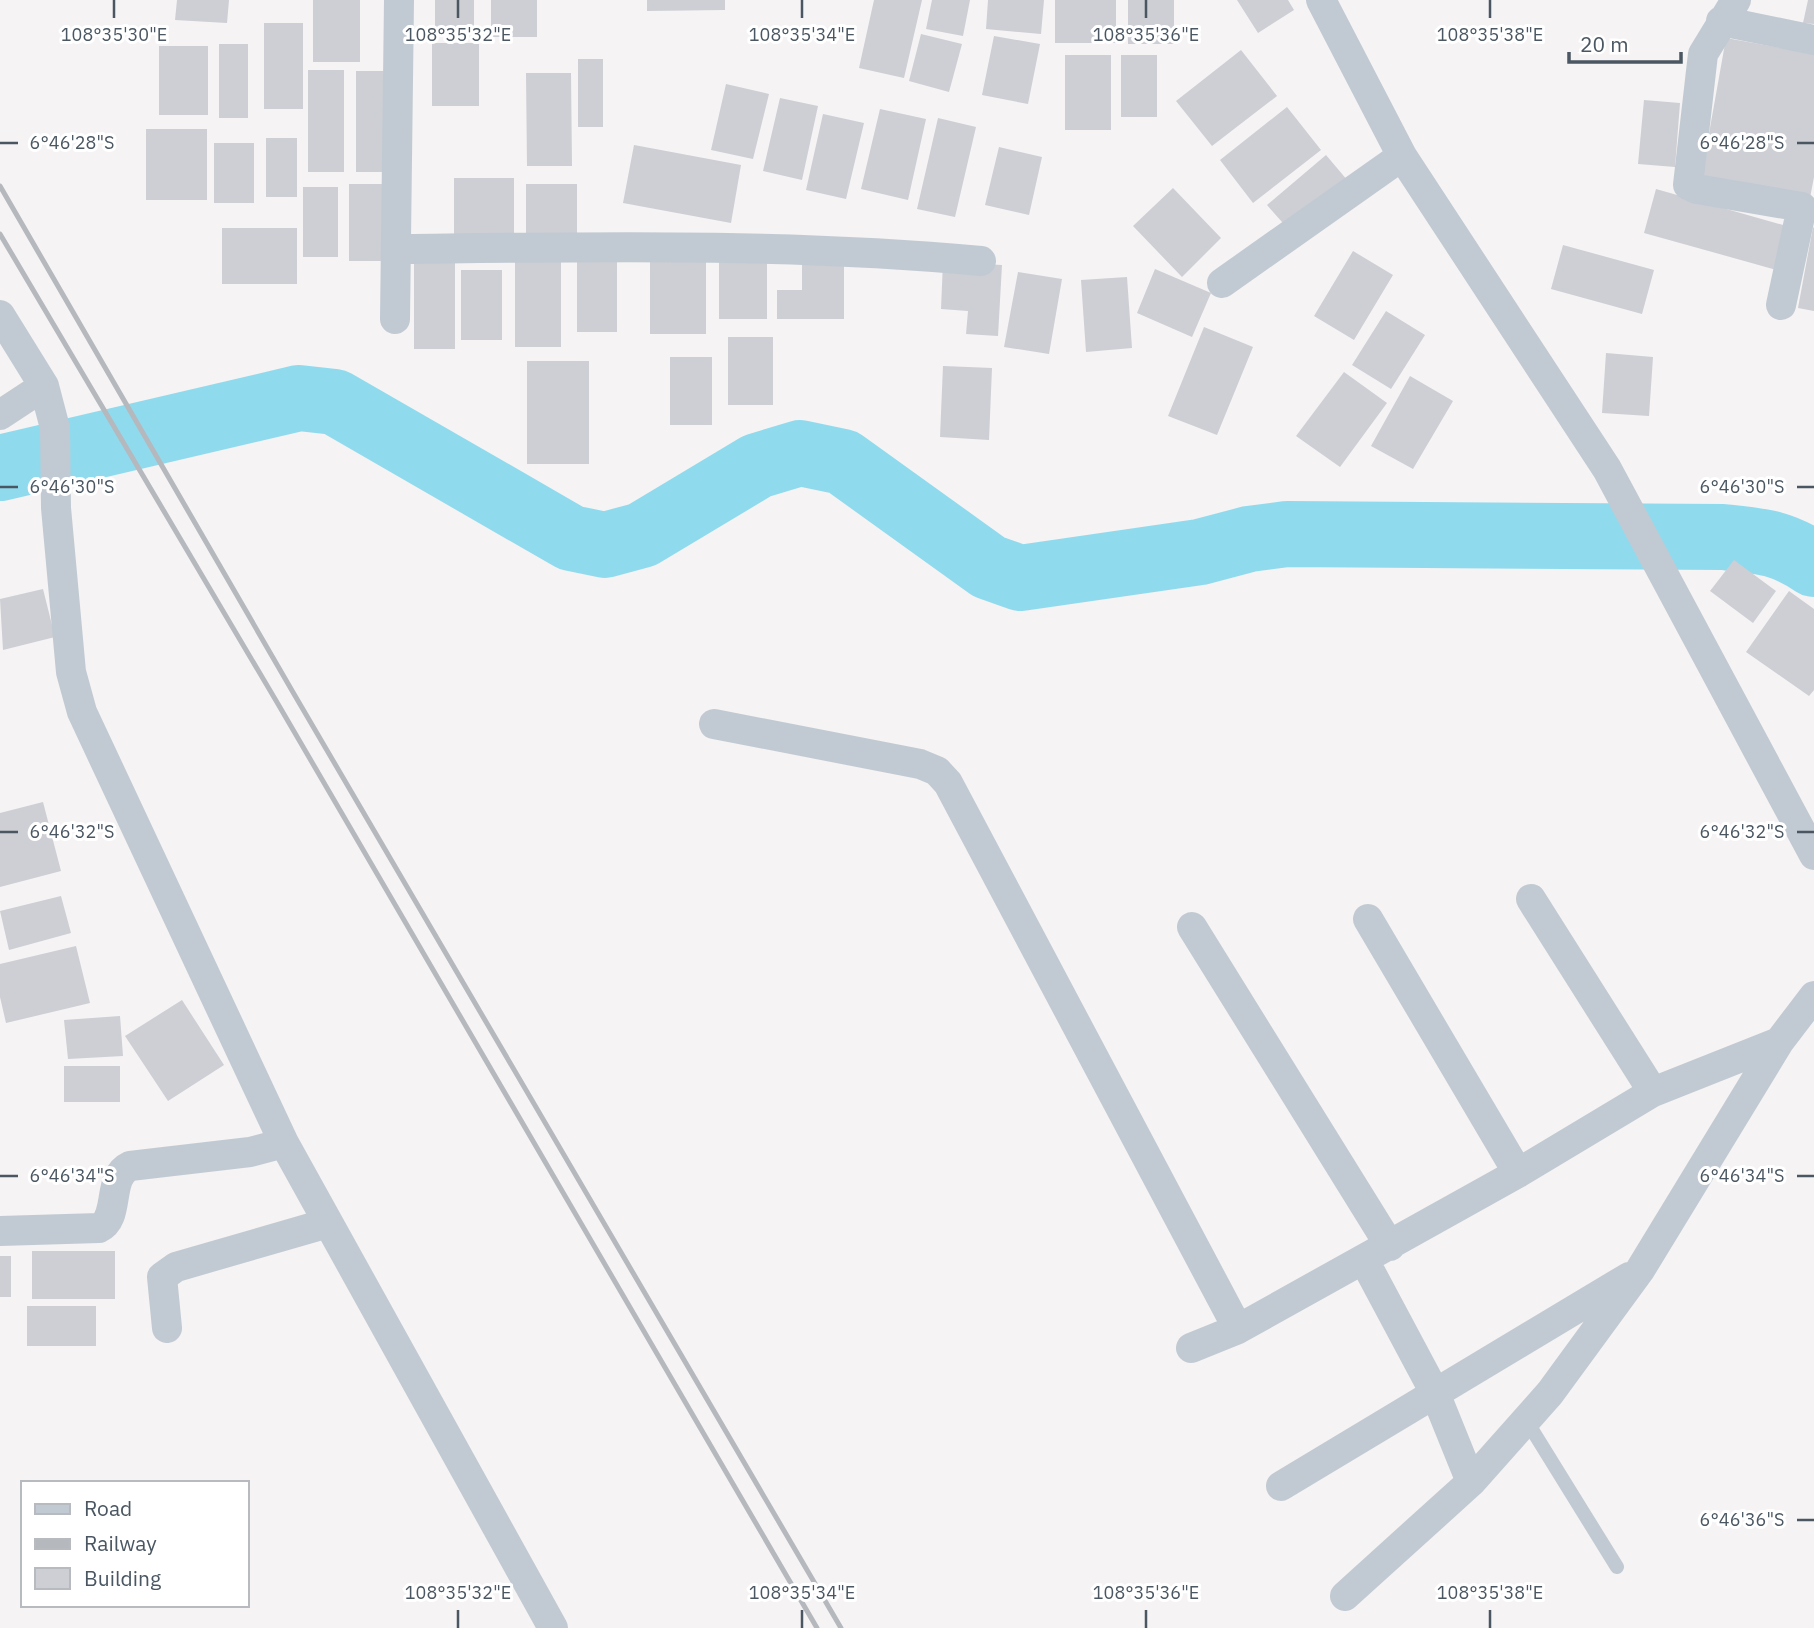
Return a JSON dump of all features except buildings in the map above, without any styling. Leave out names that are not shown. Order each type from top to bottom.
[{"type":"street","points":[[395,319],[398,249],[398,0]]},
{"type":"street","points":[[1321,0],[1402,156],[1607,469],[1814,855]]},
{"type":"street","points":[[1781,305],[1808,206],[1697,189],[1688,185],[1703,54],[1729,11],[1814,40]]},
{"type":"street","points":[[1222,283],[1402,156]]},
{"type":"street","points":[[398,249],[730,246],[874,251],[981,261]]},
{"type":"street","points":[[0,315],[44,386],[55,428],[57,508],[71,672],[78,703],[284,1143],[553,1628]]},
{"type":"street","points":[[0,415],[44,386]]},
{"type":"street","points":[[714,724],[920,764],[937,771],[948,783],[1238,1329]]},
{"type":"street","points":[[1531,899],[1653,1092]]},
{"type":"street","points":[[1368,919],[1518,1173]]},
{"type":"street","points":[[1192,927],[1390,1246]]},
{"type":"street","points":[[1345,1597],[1471,1482],[1550,1393],[1640,1270],[1779,1042],[1814,996]]},
{"type":"street","points":[[1191,1348],[1238,1329],[1390,1246],[1653,1092],[1779,1042]]},
{"type":"street","points":[[0,1231],[99,1228],[107,1221],[119,1174],[130,1166],[250,1152],[284,1143]]},
{"type":"street","points":[[167,1328],[162,1277],[176,1267],[328,1223]]},
{"type":"street","points":[[1364,1260],[1435,1393],[1471,1482]]},
{"type":"street","points":[[1281,1486],[1640,1270]]},
{"type":"lane","points":[[1526,1420],[1617,1567]]},
{"type":"waterway","points":[[0,468],[299,398],[335,402],[571,538],[605,545],[642,535],[757,466],[800,453],[843,462],[989,567],[1020,578],[1200,552],[1249,539],[1287,534],[1723,537],[1771,544],[1814,564]]},
{"type":"railway","points":[[0,186],[841,1628]]},
{"type":"railway","points":[[0,234],[278,704],[817,1628]]}]
